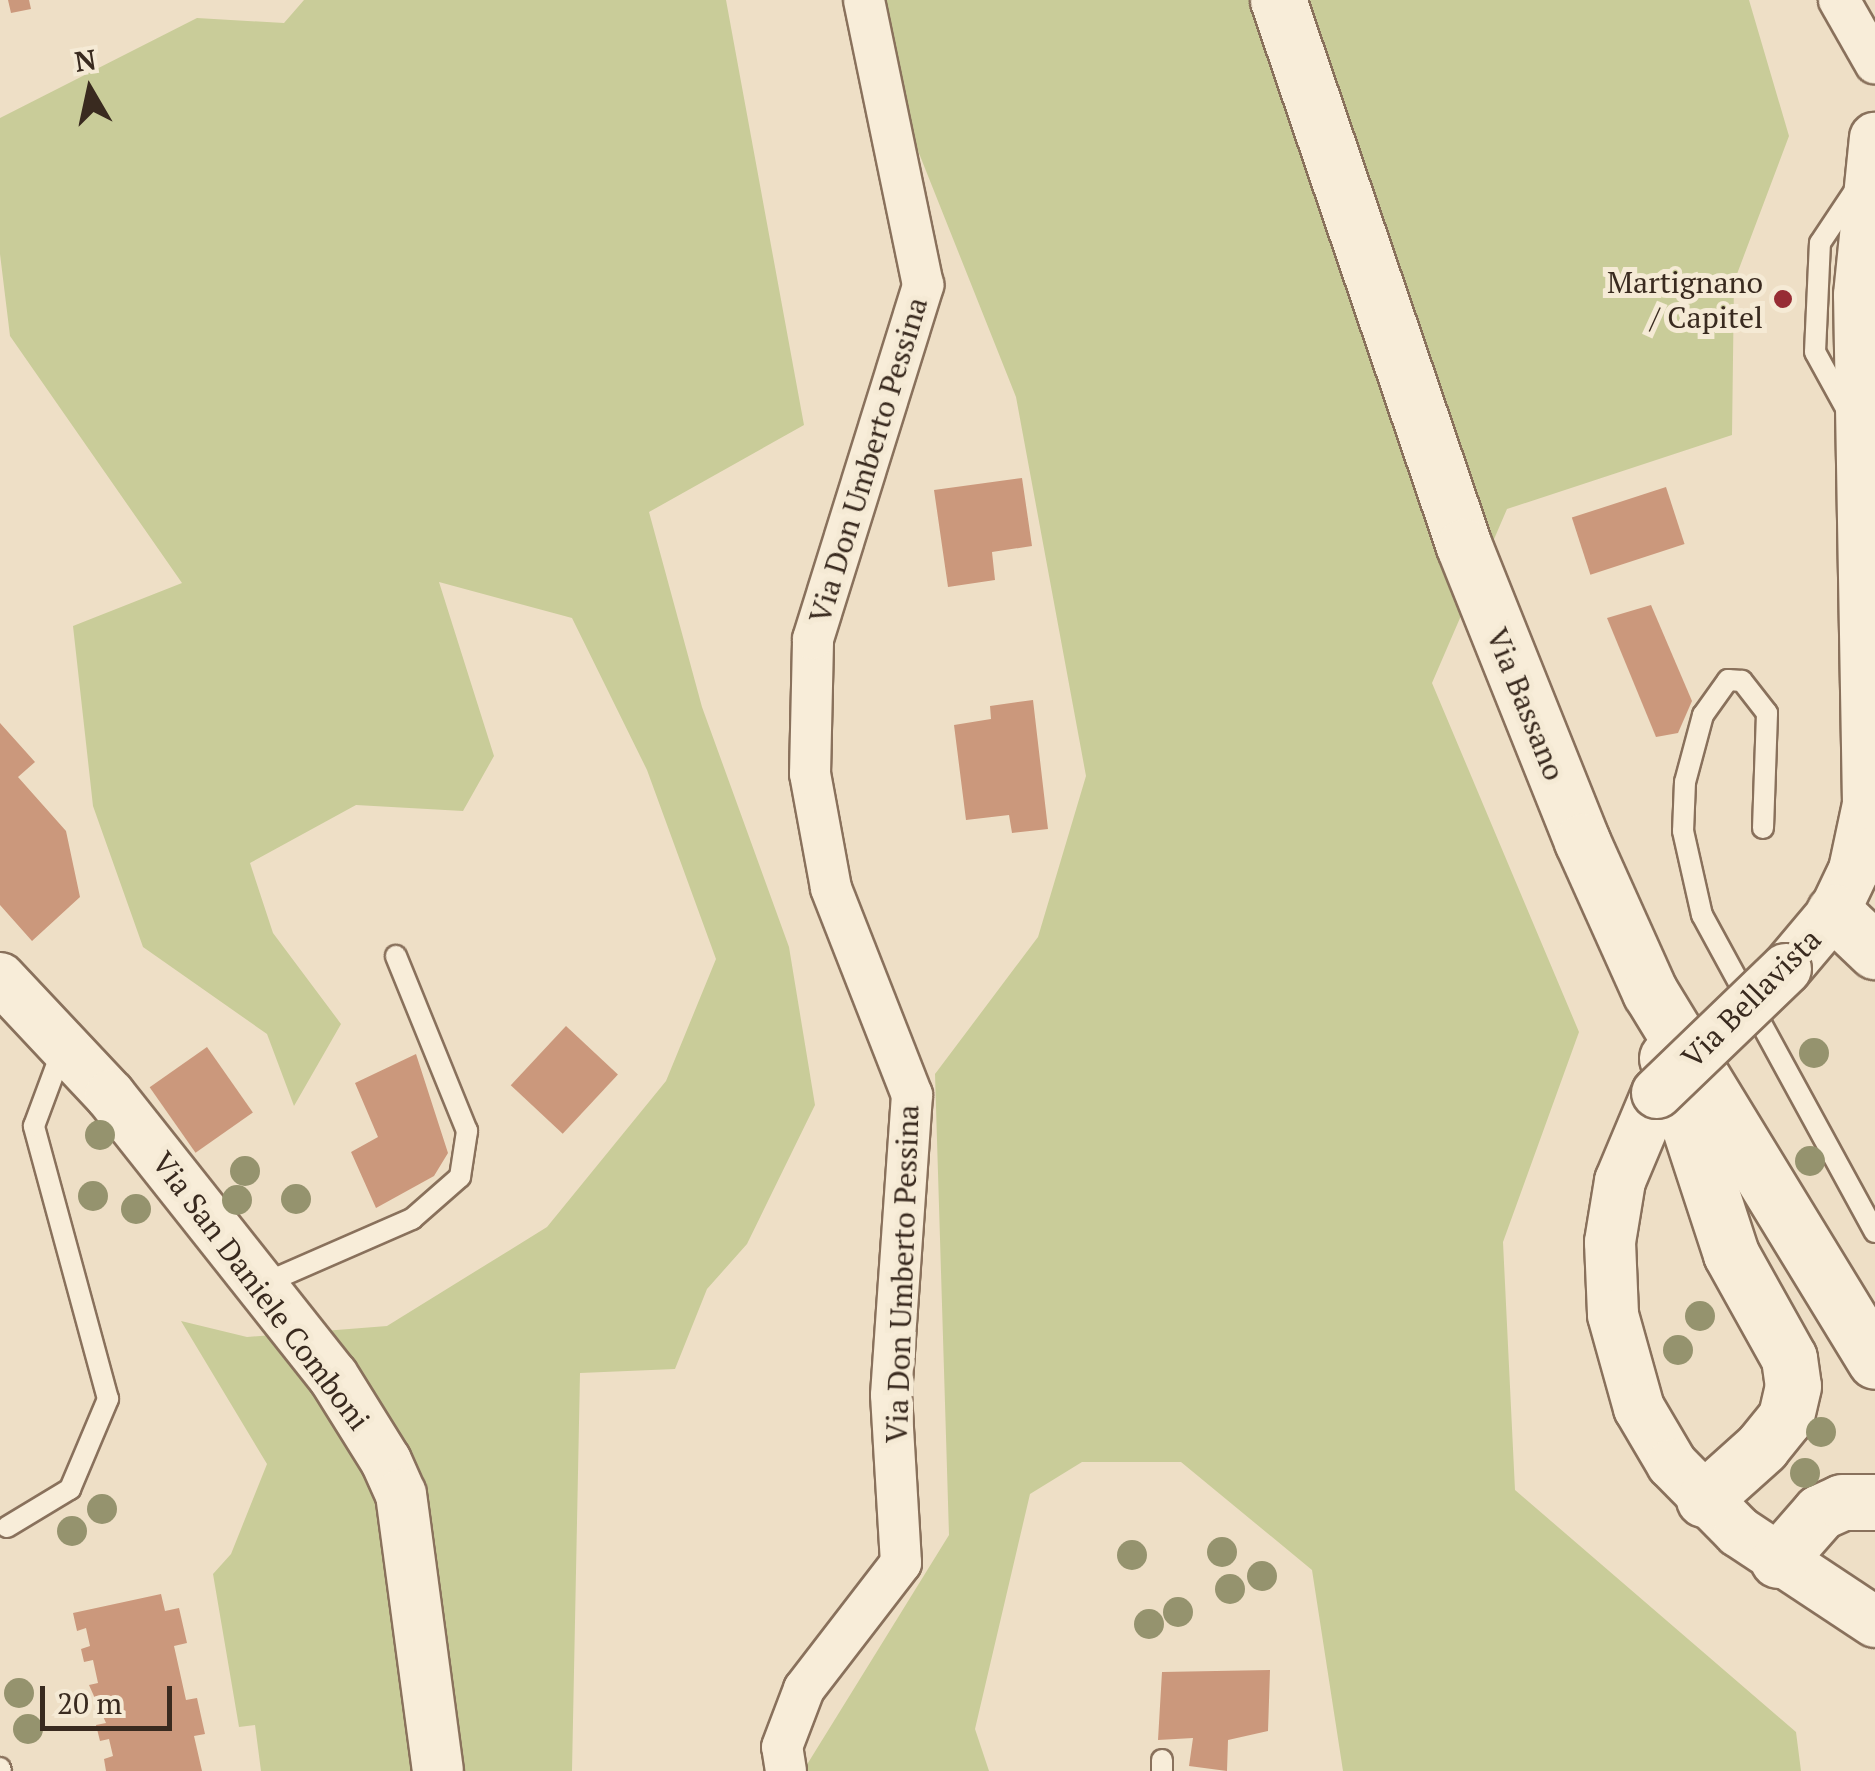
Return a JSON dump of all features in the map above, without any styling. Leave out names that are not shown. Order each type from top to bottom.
[{"type":"main road","name":"Via Bassano","points":[[1278,0],[1464,546],[1531,722],[1650,992],[1875,1361]]},
{"type":"main road","points":[[1834,912],[1875,951]]},
{"type":"main road","points":[[1650,992],[1810,1210],[1875,1314]]},
{"type":"main road","points":[[1650,992],[1701,1173],[1731,1254],[1789,1358],[1793,1386],[1786,1417],[1762,1447],[1704,1498]]},
{"type":"main road","points":[[1778,1560],[1820,1512],[1842,1502],[1875,1502]]},
{"type":"street","name":"Via Don Umberto Pessina","points":[[786,1771],[782,1747],[804,1689],[901,1563],[892,1395],[912,1095],[831,888],[810,774],[813,639],[923,285],[864,0]]},
{"type":"street","points":[[1839,0],[1875,64]]},
{"type":"street","name":"Via Bellavista","points":[[1704,1498],[1672,1464],[1640,1408],[1613,1315],[1610,1242],[1620,1182],[1657,1093],[1786,969],[1834,912],[1862,837],[1872,726],[1858,295],[1871,155]]},
{"type":"street","name":"Via San Daniele Comboni","points":[[0,978],[64,1046],[333,1376],[401,1494],[438,1771]]},
{"type":"street","points":[[1704,1498],[1778,1560],[1875,1622]]},
{"type":"lane","points":[[1763,828],[1766,712],[1742,680],[1728,680],[1703,715],[1685,782],[1683,830],[1702,915],[1875,1232]]},
{"type":"lane","points":[[261,1285],[412,1220],[460,1177],[467,1132],[396,956]]},
{"type":"lane","points":[[7,1527],[70,1489],[108,1399],[34,1126],[64,1046]]},
{"type":"green space","points":[[304,0],[726,0],[804,425],[649,512],[702,707],[789,947],[815,1105],[747,1244],[707,1289],[675,1369],[580,1373],[572,1771],[261,1771],[255,1725],[239,1727],[213,1574],[231,1554],[267,1464],[181,1321],[247,1337],[387,1326],[547,1227],[666,1081],[716,959],[647,770],[572,618],[439,582],[494,756],[463,811],[356,805],[250,863],[273,933],[341,1024],[294,1106],[267,1034],[143,947],[93,806],[73,626],[182,583],[10,336],[0,254],[0,118],[197,18],[284,23]]},
{"type":"green space","points":[[858,0],[1749,0],[1789,136],[1734,282],[1732,435],[1507,509],[1432,683],[1579,1032],[1503,1242],[1515,1490],[1796,1732],[1801,1771],[1343,1771],[1312,1570],[1181,1462],[1082,1462],[1030,1494],[975,1729],[989,1771],[803,1771],[949,1535],[935,1074],[1038,937],[1086,776],[1016,397]]},
{"type":"building","points":[[8,0],[29,0],[31,9],[11,13]]},
{"type":"building","points":[[1022,478],[1032,546],[992,552],[995,580],[948,587],[934,490]]},
{"type":"building","points":[[1666,487],[1685,544],[1590,575],[1572,518]]},
{"type":"building","points":[[1651,605],[1692,701],[1678,733],[1656,737],[1607,618]]},
{"type":"building","points":[[1033,700],[1048,829],[1012,833],[1009,815],[966,820],[954,725],[991,719],[990,706]]},
{"type":"building","points":[[0,723],[35,762],[18,777],[66,831],[80,897],[32,941],[0,905]]},
{"type":"building","points":[[566,1026],[618,1074],[563,1134],[511,1085]]},
{"type":"building","points":[[207,1047],[253,1113],[196,1153],[150,1087]]},
{"type":"building","points":[[416,1054],[448,1153],[434,1176],[376,1208],[351,1152],[378,1137],[355,1083]]},
{"type":"building","points":[[161,1594],[165,1611],[179,1608],[187,1643],[174,1646],[186,1700],[197,1698],[205,1734],[194,1736],[202,1771],[106,1771],[104,1759],[113,1756],[109,1739],[100,1741],[96,1725],[106,1723],[89,1685],[98,1683],[93,1660],[84,1662],[81,1649],[90,1646],[86,1628],[77,1631],[73,1613]]},
{"type":"building","points":[[1270,1670],[1268,1731],[1228,1740],[1227,1771],[1189,1766],[1193,1738],[1158,1740],[1162,1672]]},
{"type":"place","name":"Martignano / Capitel","points":[[1783,299]]}]
